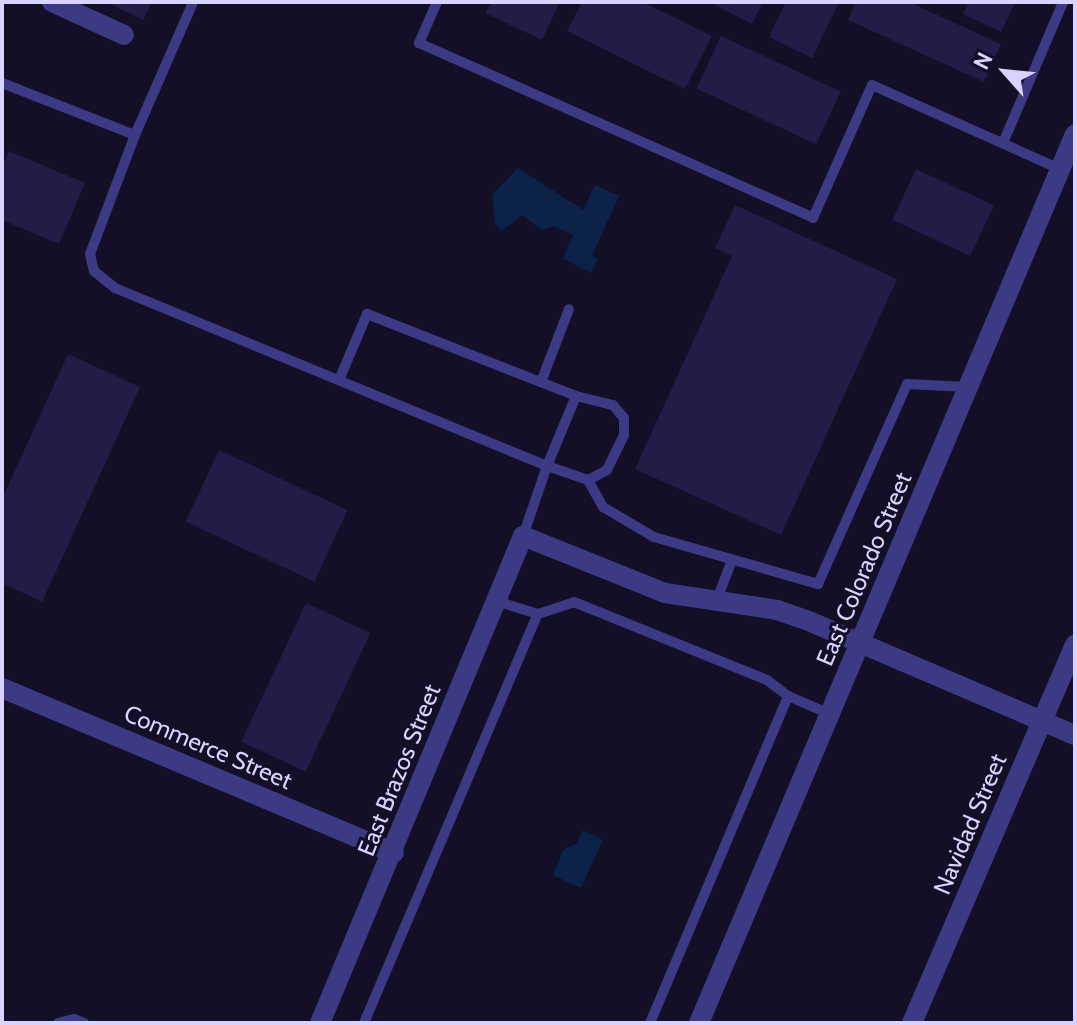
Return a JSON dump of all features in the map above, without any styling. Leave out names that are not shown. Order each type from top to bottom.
[{"type":"street","points":[[52,2],[124,35]]},
{"type":"street","name":"East Colorado Street","points":[[699,1023],[1075,134]]},
{"type":"street","points":[[523,536],[665,593],[777,610],[1075,735]]},
{"type":"street","name":"East Brazos Street","points":[[320,1023],[394,853],[523,536]]},
{"type":"street","name":"Navidad Street","points":[[912,1023],[1075,645]]},
{"type":"street","name":"Commerce Street","points":[[2,688],[394,853]]},
{"type":"lane","points":[[193,2],[135,135],[90,254],[94,271],[115,288],[547,466],[588,480],[603,507],[654,537],[818,584],[907,384],[968,387]]},
{"type":"lane","points":[[437,2],[419,43],[813,218],[872,85],[1060,169]]},
{"type":"lane","points":[[1003,143],[1063,2]]},
{"type":"lane","points":[[2,83],[135,135]]},
{"type":"lane","points":[[541,382],[569,309]]},
{"type":"lane","points":[[339,380],[367,314],[576,396],[613,405],[624,418],[624,435],[607,470],[588,480]]},
{"type":"lane","points":[[523,536],[576,396]]},
{"type":"lane","points":[[716,602],[732,560]]},
{"type":"lane","points":[[496,601],[538,614],[574,602],[767,680],[788,696],[830,714]]},
{"type":"lane","points":[[364,1023],[538,614]]},
{"type":"lane","points":[[650,1023],[788,696]]},
{"type":"lane","points":[[58,1023],[74,1019],[84,1023]]},
{"type":"water","points":[[518,168],[583,210],[595,185],[619,196],[592,256],[598,259],[591,273],[563,259],[573,235],[553,226],[542,230],[522,215],[502,231],[495,225],[492,195]]},
{"type":"water","points":[[583,830],[603,840],[581,888],[553,875],[563,850],[577,843]]},
{"type":"building","points":[[107,2],[152,2],[143,20]]},
{"type":"building","points":[[491,2],[560,2],[542,40],[485,13]]},
{"type":"building","points":[[582,2],[643,2],[712,36],[685,89],[567,31]]},
{"type":"building","points":[[709,2],[763,2],[752,24]]},
{"type":"building","points":[[786,2],[839,2],[812,58],[769,37]]},
{"type":"building","points":[[856,2],[909,2],[1001,44],[984,82],[848,20]]},
{"type":"building","points":[[969,2],[1015,2],[1001,32],[963,14]]},
{"type":"building","points":[[721,36],[841,92],[816,144],[696,89]]},
{"type":"building","points":[[9,151],[85,183],[59,244],[2,220],[2,167]]},
{"type":"building","points":[[916,169],[994,205],[970,256],[892,220]]},
{"type":"building","points":[[735,205],[897,279],[781,535],[635,469],[732,256],[715,248]]},
{"type":"building","points":[[68,354],[140,387],[42,602],[2,583],[2,499]]},
{"type":"building","points":[[219,450],[348,510],[314,582],[186,522]]},
{"type":"building","points":[[306,603],[370,633],[306,772],[241,742]]}]
